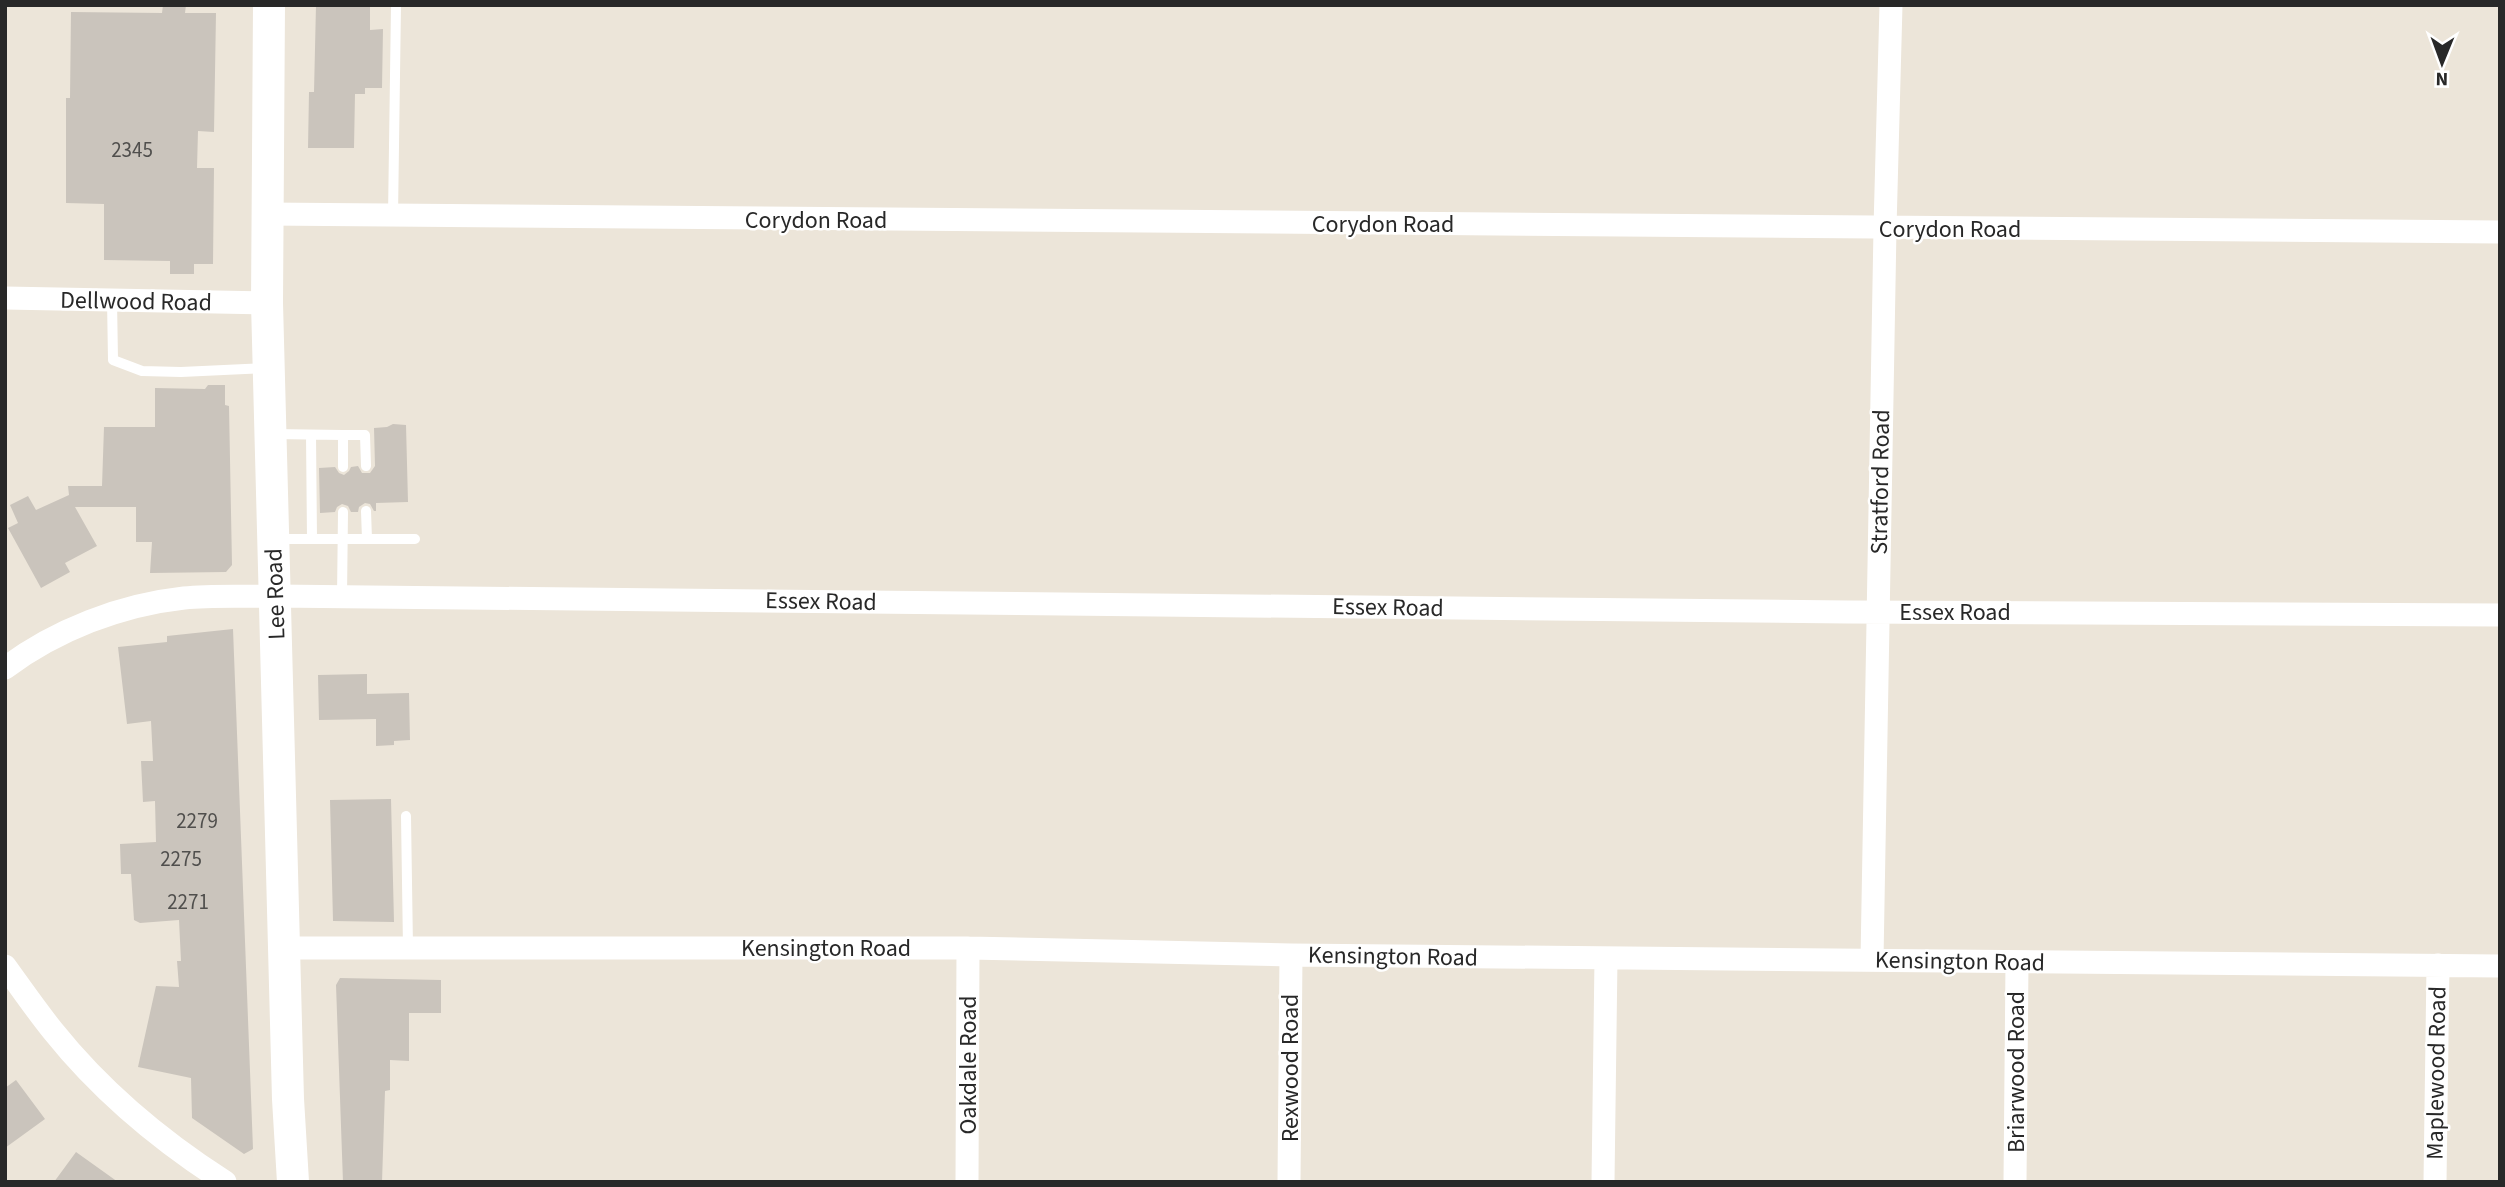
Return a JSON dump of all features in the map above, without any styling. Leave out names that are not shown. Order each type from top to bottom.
[{"type":"main road","name":"Lee Road","points":[[269,5],[266,214],[268,368],[288,1100],[293,1182]]},
{"type":"street","name":"Stratford Road","points":[[1872,960],[1891,5]]},
{"type":"street","name":"Corydon Road","points":[[266,214],[2500,232]]},
{"type":"street","name":"Dellwood Road","points":[[5,298],[267,303]]},
{"type":"street","name":"Essex Road","points":[[5,668],[65,631],[120,611],[184,598],[275,596],[1878,612],[2500,615]]},
{"type":"street","name":"Kensington Road","points":[[285,948],[968,948],[1606,958],[2500,966]]},
{"type":"street","name":"Oakdale Road","points":[[967,1182],[968,948]]},
{"type":"street","name":"Rexwood Road","points":[[1289,1182],[1291,954]]},
{"type":"street","points":[[1603,1182],[1606,958]]},
{"type":"street","name":"Briarwood Road","points":[[2015,1182],[2017,962]]},
{"type":"street","name":"Maplewood Road","points":[[2435,1182],[2438,965]]},
{"type":"street","points":[[5,967],[53,1031],[102,1085],[134,1116],[225,1182]]},
{"type":"lane","points":[[393,216],[396,5]]},
{"type":"lane","points":[[112,300],[113,360],[142,371],[268,368]]},
{"type":"lane","points":[[271,434],[365,435],[366,466]]},
{"type":"lane","points":[[311,435],[312,539]]},
{"type":"lane","points":[[343,435],[343,467]]},
{"type":"lane","points":[[342,596],[343,512]]},
{"type":"lane","points":[[366,512],[367,539]]},
{"type":"lane","points":[[274,539],[415,539]]},
{"type":"lane","points":[[406,816],[408,947]]},
{"type":"building","points":[[163,5],[186,5],[185,13],[216,13],[214,132],[198,131],[197,168],[214,168],[213,264],[194,264],[194,274],[170,274],[170,261],[104,260],[104,204],[66,203],[66,98],[70,98],[71,12],[162,13]]},
{"type":"building","points":[[316,5],[370,5],[370,30],[383,29],[382,88],[365,88],[365,94],[355,94],[354,148],[308,148],[309,92],[314,92]]},
{"type":"building","points":[[208,385],[225,385],[225,405],[229,406],[232,565],[226,572],[150,573],[152,542],[136,542],[136,507],[75,507],[97,546],[65,563],[70,572],[41,588],[8,528],[18,523],[10,505],[28,496],[36,510],[69,495],[68,486],[102,486],[104,427],[155,427],[155,388],[205,389]]},
{"type":"building","points":[[393,424],[406,425],[408,502],[376,503],[376,511],[370,504],[365,503],[359,507],[358,512],[351,512],[348,506],[342,504],[335,512],[320,513],[319,468],[335,467],[344,475],[351,467],[358,466],[362,473],[370,473],[375,466],[374,428]]},
{"type":"building","points":[[233,629],[253,1149],[244,1154],[192,1118],[191,1078],[138,1067],[156,986],[179,987],[179,920],[140,923],[134,920],[131,874],[121,874],[120,844],[156,842],[155,801],[143,802],[141,761],[153,761],[151,721],[127,724],[118,647],[167,642],[167,636]]},
{"type":"building","points":[[367,674],[367,694],[409,693],[410,740],[394,741],[394,745],[376,746],[376,719],[319,720],[318,675]]},
{"type":"building","points":[[391,799],[394,922],[333,921],[330,800]]},
{"type":"building","points":[[340,978],[441,980],[441,1013],[409,1013],[409,1061],[390,1060],[390,1090],[385,1091],[382,1182],[343,1182],[336,985]]},
{"type":"building","points":[[16,1080],[45,1119],[5,1148],[5,1088]]},
{"type":"building","points":[[76,1152],[118,1182],[54,1182]]}]
